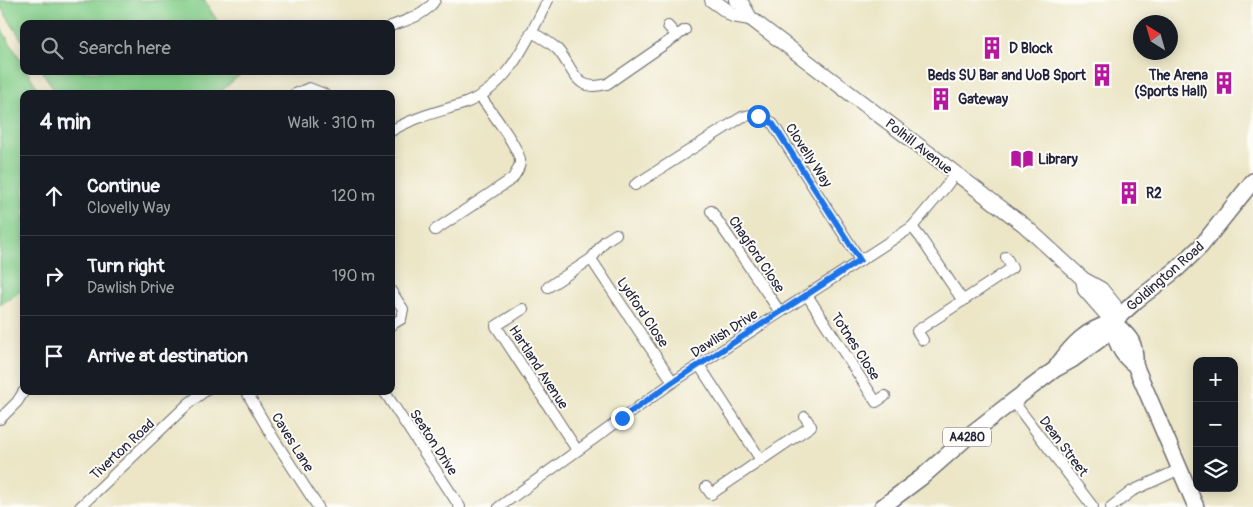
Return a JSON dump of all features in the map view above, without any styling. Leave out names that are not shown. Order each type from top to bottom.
[{"type":"main road","name":"Goldington Road","points":[[882,507],[922,477],[972,433],[1013,401],[1054,370],[1072,360],[1102,338],[1113,322],[1177,269],[1201,246],[1253,181]]},
{"type":"main road","points":[[1113,322],[1113,333],[1127,359],[1135,365],[1196,507]]},
{"type":"street","points":[[395,24],[419,15],[432,6],[435,0]]},
{"type":"street","points":[[395,129],[419,117],[480,96],[496,84],[518,58],[548,0]]},
{"type":"street","name":"Polhill Avenue","points":[[712,0],[733,15],[750,18]]},
{"type":"street","name":"Polhill Avenue","points":[[736,0],[742,4],[750,18],[954,174],[1024,225],[1083,279],[1101,289],[1114,305],[1113,322]]},
{"type":"street","points":[[531,32],[549,42],[559,51],[577,78],[584,85],[594,88],[607,84],[681,33],[668,26]]},
{"type":"street","points":[[435,230],[512,178],[518,170],[520,160],[515,148],[480,96]]},
{"type":"street","name":"Clovelly Way","points":[[635,185],[732,122],[742,117],[758,116],[766,118],[773,124],[860,260]]},
{"type":"street","name":"Dawlish Drive","points":[[499,507],[673,382],[912,227],[954,174]]},
{"type":"street","name":"Chagford Close","points":[[711,211],[780,312]]},
{"type":"street","points":[[912,227],[963,301]]},
{"type":"street","points":[[548,287],[590,259],[601,245],[616,234]]},
{"type":"street","points":[[923,340],[917,331],[1012,268],[1006,257]]},
{"type":"street","name":"Lydford Close","points":[[590,259],[673,382]]},
{"type":"street","name":"Totnes Close","points":[[807,295],[876,402],[885,396]]},
{"type":"street","points":[[395,297],[403,309],[401,319],[395,323]]},
{"type":"street","name":"Hartland Avenue","points":[[522,309],[496,326],[576,450]]},
{"type":"street","points":[[699,365],[761,460]]},
{"type":"street","points":[[0,419],[21,395]]},
{"type":"street","name":"Tiverton Road","points":[[80,507],[200,395]]},
{"type":"street","name":"Caves Lane","points":[[248,395],[272,436],[318,507]]},
{"type":"street","name":"Seaton Drive","points":[[387,395],[460,507]]},
{"type":"street","name":"Dean Street","points":[[1013,401],[1093,507]]},
{"type":"street","points":[[706,487],[710,494],[811,426],[805,417]]},
{"type":"street","points":[[1111,507],[1132,491],[1180,469]]},
{"type":"green space","points":[[0,0],[204,0],[216,20],[20,20],[20,37],[0,6]]},
{"type":"green space","points":[[0,27],[20,59],[20,75],[29,75],[39,90],[20,90],[20,292],[0,305]]},
{"type":"green space","points":[[45,75],[239,75],[223,90],[54,90]]},
{"type":"place","name":"D Block","points":[[992,48]]},
{"type":"place","name":"Beds SU Bar and UoB Sport","points":[[1102,75]]},
{"type":"place","name":"The Arena (Sports Hall)","points":[[1224,83]]},
{"type":"place","name":"Gateway","points":[[941,99]]},
{"type":"place","name":"Library","points":[[1022,159]]},
{"type":"place","name":"R2","points":[[1129,193]]},
{"type":"route","points":[[622,418],[673,382],[860,260],[773,124],[766,118],[758,116]]}]
